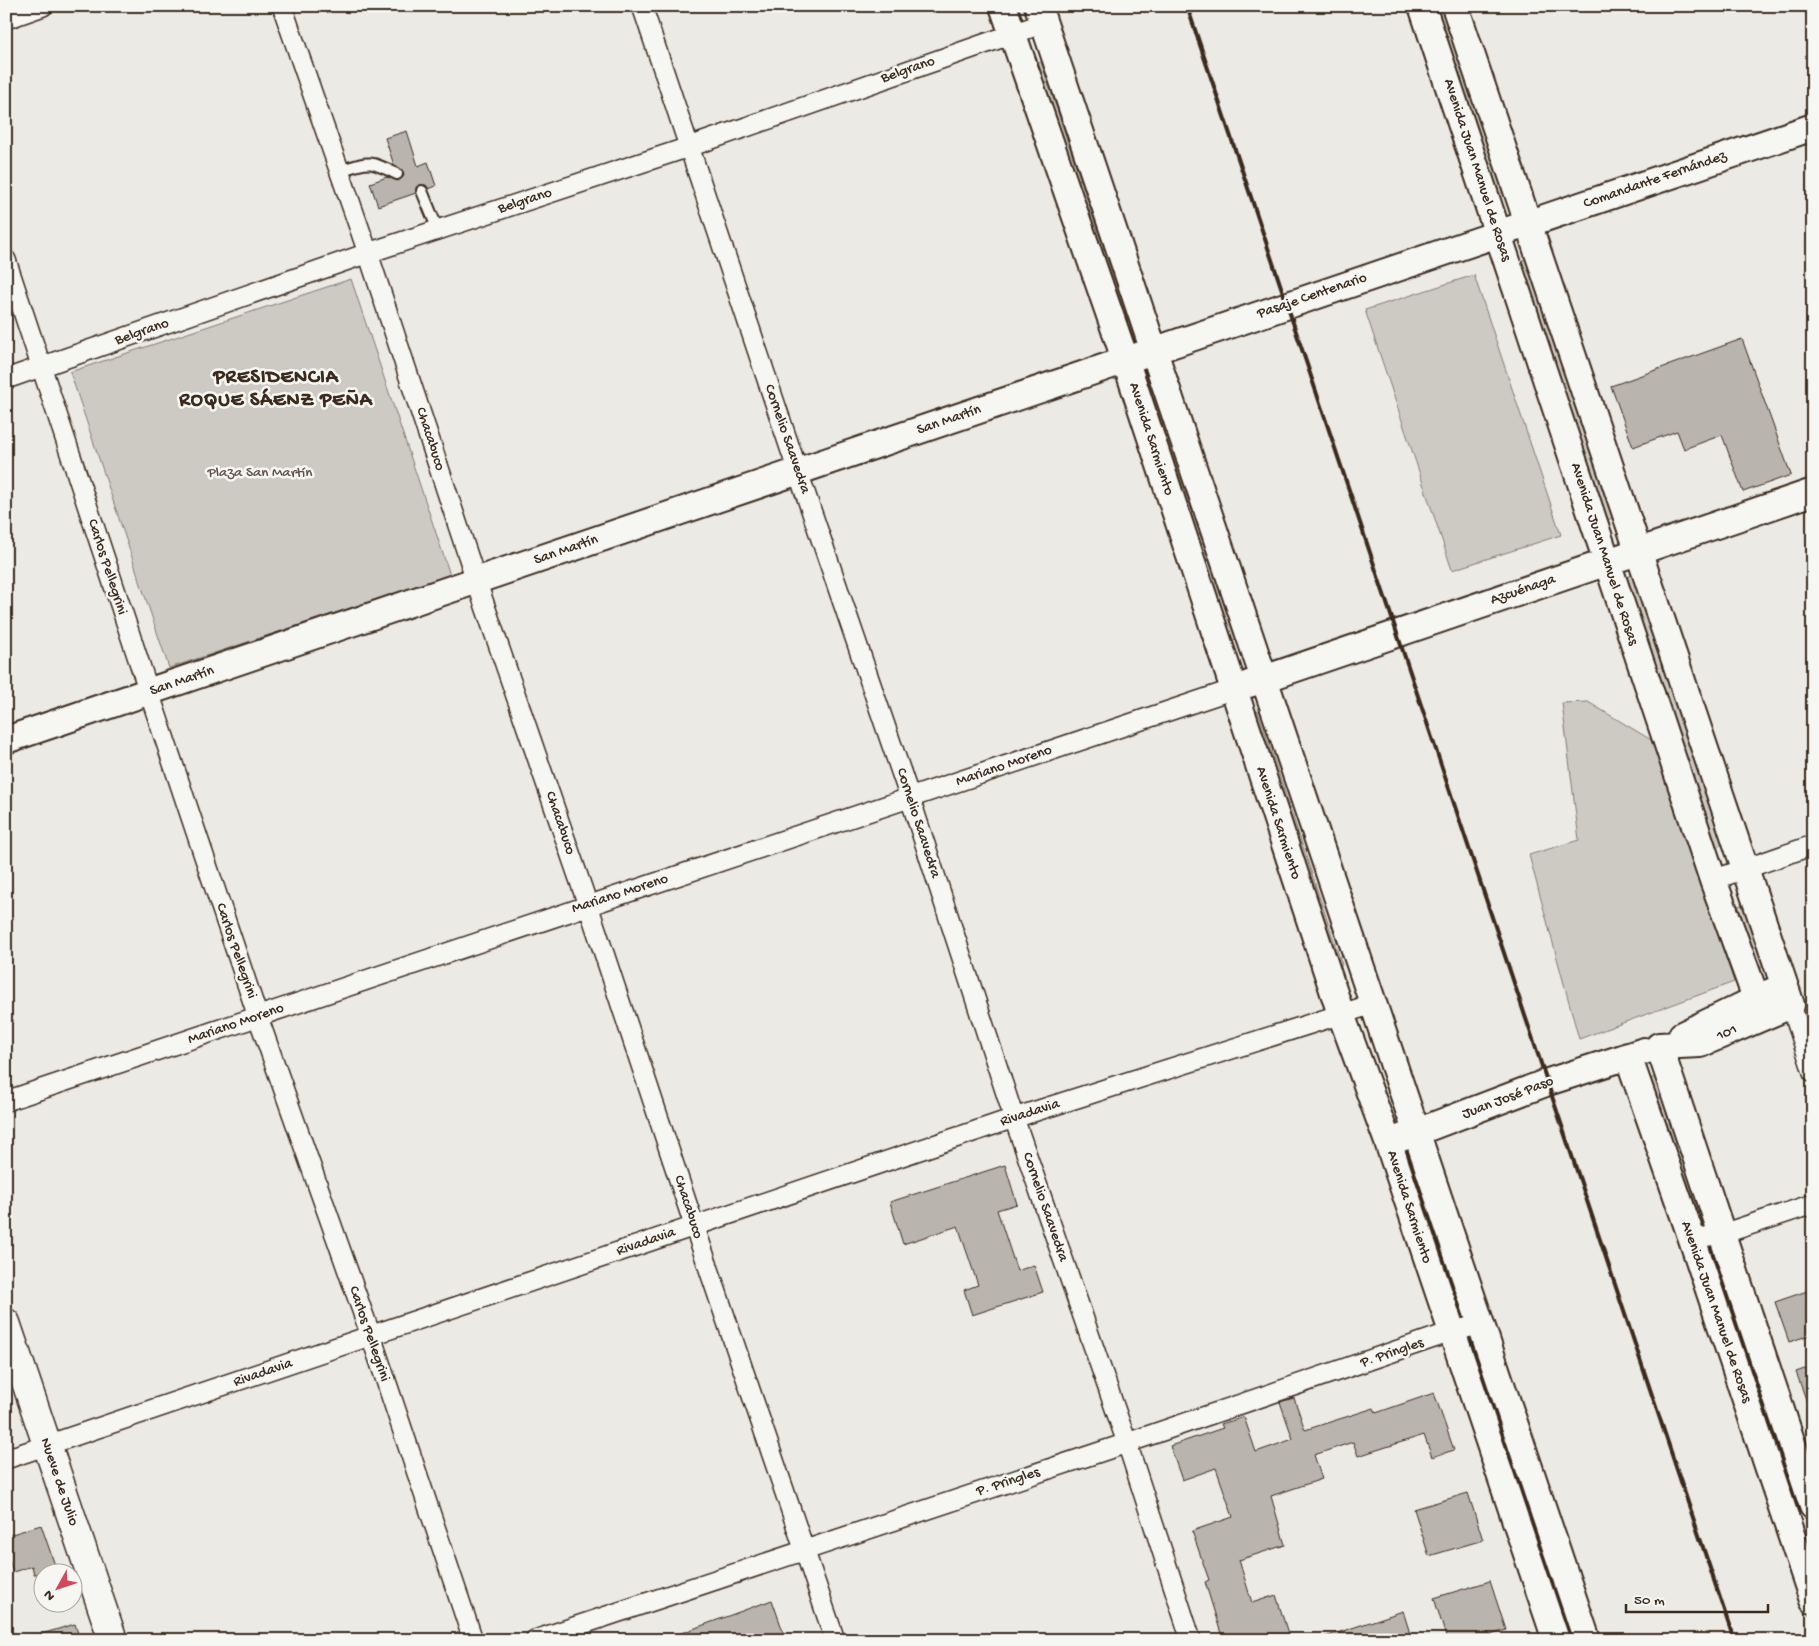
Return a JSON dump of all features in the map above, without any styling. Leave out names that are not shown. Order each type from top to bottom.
[{"type":"main road","name":"Avenida Sarmiento","points":[[1003,6],[1125,359],[1341,1014],[1388,1142],[1556,1640]]},
{"type":"main road","name":"Avenida Juan Manuel de Rosas","points":[[1422,6],[1713,880],[1756,998]]},
{"type":"main road","name":"Avenida Juan Manuel de Rosas","points":[[1454,6],[1789,996]]},
{"type":"main road","name":"Avenida Sarmiento","points":[[1041,15],[1587,1640]]},
{"type":"main road","name":"Comandante Fernández","points":[[1498,233],[1813,127]]},
{"type":"main road","name":"Pasaje Centenario","points":[[1125,359],[1498,233]]},
{"type":"main road","name":"San Martín","points":[[6,740],[798,472],[1125,359]]},
{"type":"main road","name":"Azcuénaga","points":[[1234,689],[1813,492]]},
{"type":"main road","points":[[1628,1056],[1659,1046],[1756,998],[1789,996]]},
{"type":"main road","name":"101","points":[[1659,1046],[1700,1044],[1789,996]]},
{"type":"main road","name":"Avenida Juan Manuel de Rosas","points":[[1659,1046],[1813,1506]]},
{"type":"main road","name":"Avenida Juan Manuel de Rosas","points":[[1628,1056],[1692,1239],[1813,1600]]},
{"type":"main road","name":"Juan José Paso","points":[[1388,1142],[1418,1133],[1548,1082],[1628,1056]]},
{"type":"main road","name":"Nueve de Julio","points":[[6,1323],[113,1640]]},
{"type":"street","points":[[6,19],[43,6]]},
{"type":"street","name":"Chacabuco","points":[[282,6],[368,253],[476,580],[588,905],[694,1226],[835,1640]]},
{"type":"street","name":"Cornelio Saavedra","points":[[642,6],[798,472],[910,798],[1014,1118],[1127,1443],[1191,1640]]},
{"type":"street","name":"Belgrano","points":[[6,379],[368,253],[690,147],[1012,33],[1041,15]]},
{"type":"street","name":"Carlos Pellegrini","points":[[6,260],[258,1016],[371,1336],[473,1640]]},
{"type":"street","name":"Mariano Moreno","points":[[6,1101],[1234,689]]},
{"type":"street","points":[[1713,880],[1813,844]]},
{"type":"street","points":[[1789,996],[1813,1072]]},
{"type":"street","name":"Rivadavia","points":[[6,1459],[1014,1118],[1374,1004]]},
{"type":"street","points":[[1692,1239],[1722,1234],[1813,1204]]},
{"type":"street","name":"P. Pringles","points":[[535,1640],[1127,1443],[1451,1332],[1481,1324]]},
{"type":"lane","points":[[340,171],[364,163],[375,163],[397,174]]},
{"type":"lane","points":[[422,191],[438,230]]},
{"type":"green space","points":[[1435,6],[1446,6],[1509,190],[1499,194]]},
{"type":"green space","points":[[1041,62],[1128,322],[1119,325],[1032,65]]},
{"type":"green space","points":[[1529,258],[1616,517],[1607,520],[1520,261]]},
{"type":"green space","points":[[1474,275],[1561,535],[1452,570],[1365,310]]},
{"type":"green space","name":"Plaza San Martín","points":[[351,279],[450,575],[169,668],[70,372]]},
{"type":"green space","points":[[1153,398],[1236,639],[1228,642],[1145,401]]},
{"type":"green space","points":[[1637,573],[1727,843],[1716,847],[1627,577]]},
{"type":"green space","points":[[1588,702],[1653,741],[1734,982],[1579,1039],[1529,855],[1579,840],[1562,703]]},
{"type":"green space","points":[[1258,711],[1342,965],[1336,967],[1251,713]]},
{"type":"green space","points":[[1748,903],[1768,966],[1758,969],[1738,906]]},
{"type":"green space","points":[[1656,1077],[1701,1211],[1693,1214],[1649,1079]]},
{"type":"green space","points":[[1412,1161],[1454,1289],[1447,1291],[1405,1163]]},
{"type":"green space","points":[[1476,1357],[1557,1600],[1550,1603],[1468,1360]]},
{"type":"building","points":[[407,131],[418,166],[428,162],[436,186],[429,189],[426,185],[420,185],[416,187],[416,193],[378,206],[370,183],[387,177],[398,181],[404,174],[402,170],[394,165],[385,138]]},
{"type":"building","points":[[1742,339],[1791,475],[1743,492],[1722,435],[1684,449],[1677,431],[1633,447],[1611,386]]},
{"type":"building","points":[[1005,1165],[1017,1204],[997,1210],[1017,1271],[1034,1265],[1043,1292],[972,1315],[964,1290],[978,1285],[958,1226],[903,1244],[890,1202]]},
{"type":"building","points":[[1813,1289],[1813,1334],[1789,1342],[1775,1302]]},
{"type":"building","points":[[1813,1366],[1813,1412],[1811,1413],[1796,1372]]},
{"type":"building","points":[[1434,1393],[1454,1450],[1432,1457],[1424,1435],[1358,1456],[1353,1442],[1314,1455],[1322,1479],[1271,1496],[1285,1545],[1239,1560],[1252,1603],[1276,1595],[1290,1640],[1223,1640],[1205,1582],[1209,1580],[1192,1531],[1233,1517],[1216,1468],[1182,1480],[1170,1446],[1223,1428],[1221,1424],[1244,1417],[1256,1452],[1293,1439],[1280,1402],[1294,1398],[1305,1430],[1374,1408],[1376,1413]]},
{"type":"building","points":[[1468,1493],[1483,1540],[1429,1556],[1414,1509]]},
{"type":"building","points":[[41,1525],[55,1564],[32,1564],[32,1566],[13,1572],[6,1551],[6,1536]]},
{"type":"building","points":[[1490,1581],[1506,1630],[1475,1640],[1447,1640],[1434,1598]]},
{"type":"building","points":[[772,1600],[786,1640],[669,1640],[668,1638]]},
{"type":"building","points":[[1403,1611],[1412,1640],[1325,1640],[1325,1637]]},
{"type":"building","points":[[75,1624],[80,1640],[35,1640],[35,1636]]},
{"type":"railway","points":[[1187,6],[1734,1640]]},
{"type":"district","name":"PRESIDENCIA ROQUE SÁENZ PEÑA","points":[[276,390]]}]
